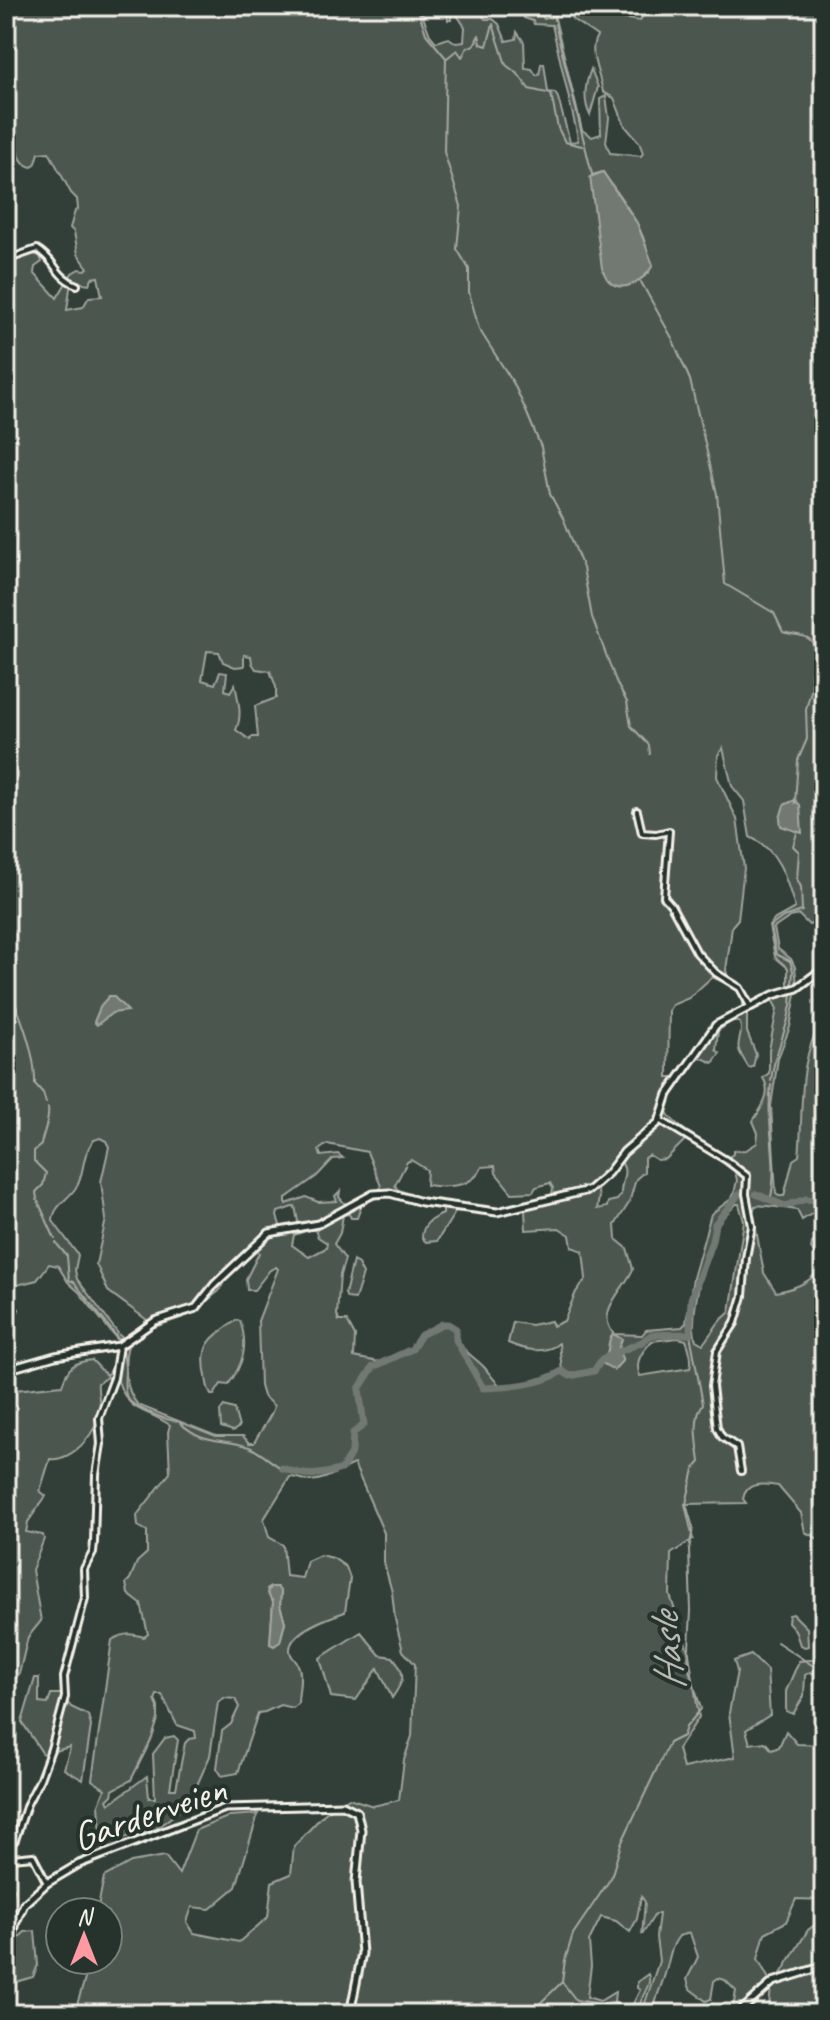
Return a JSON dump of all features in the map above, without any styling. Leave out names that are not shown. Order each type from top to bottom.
[{"type":"street","points":[[6,260],[37,249],[53,262],[59,276],[77,285]]},
{"type":"street","points":[[637,811],[642,833],[669,831],[664,896],[692,946],[716,973],[744,991],[750,1006]]},
{"type":"street","points":[[6,1370],[55,1356],[119,1346],[155,1321],[196,1308],[215,1284],[269,1233],[310,1227],[379,1193],[463,1209],[497,1212],[584,1192],[602,1180],[624,1152],[645,1137],[660,1120],[668,1094],[711,1030],[750,1006],[797,988],[824,968]]},
{"type":"street","points":[[660,1120],[744,1172],[747,1178],[746,1193],[752,1226],[743,1296],[735,1323],[717,1351],[712,1386],[716,1426],[722,1437],[737,1447],[741,1471]]},
{"type":"street","points":[[47,1883],[33,1856],[12,1858],[7,1854],[7,1848],[15,1840],[27,1804],[46,1765],[65,1697],[64,1677],[85,1598],[84,1569],[93,1552],[96,1475],[101,1444],[99,1418],[114,1378],[119,1346]]},
{"type":"street","name":"Garderveien","points":[[6,1968],[19,1911],[29,1898],[66,1871],[99,1855],[225,1808],[330,1804],[357,1812],[361,1825],[356,1882],[362,1953],[350,2014]]},
{"type":"street","points":[[737,2014],[773,1982],[824,1966]]},
{"type":"shaded area","points":[[6,6],[419,6],[430,35],[436,42],[449,38],[456,43],[464,42],[465,27],[455,12],[448,20],[445,6],[477,6],[485,19],[493,19],[499,24],[506,41],[516,39],[517,32],[524,42],[525,68],[539,75],[544,63],[548,92],[555,93],[558,98],[570,142],[578,141],[552,25],[534,24],[524,18],[522,6],[537,6],[544,19],[551,17],[552,6],[582,130],[592,137],[601,134],[600,99],[606,96],[609,118],[606,142],[610,153],[641,156],[643,153],[639,142],[625,126],[614,98],[603,92],[593,49],[597,36],[572,19],[571,6],[617,6],[621,18],[640,21],[648,6],[824,6],[824,855],[816,868],[824,880],[824,903],[814,923],[809,925],[799,915],[774,928],[778,949],[791,959],[795,967],[797,984],[824,963],[824,971],[796,994],[790,1027],[778,1058],[771,1106],[776,1194],[784,1196],[793,1160],[799,1156],[805,1067],[815,1034],[824,1018],[824,1206],[802,1220],[797,1210],[755,1206],[753,1213],[764,1273],[776,1292],[803,1283],[819,1270],[823,1264],[811,1249],[812,1243],[824,1234],[824,1542],[805,1532],[801,1513],[778,1486],[752,1486],[745,1493],[743,1499],[746,1503],[685,1504],[693,1539],[671,1554],[670,1595],[689,1654],[699,1717],[678,1749],[683,1768],[735,1757],[729,1713],[737,1671],[734,1661],[751,1655],[767,1670],[770,1715],[746,1730],[750,1744],[765,1742],[772,1750],[779,1747],[786,1731],[797,1744],[824,1745],[824,1900],[796,1899],[786,1922],[765,1933],[758,1959],[770,1981],[779,1977],[808,1930],[820,1921],[824,1908],[824,2014],[768,2014],[771,1988],[743,2014],[732,2014],[736,1991],[725,1980],[718,1978],[714,1981],[711,1999],[706,2001],[690,1989],[687,1979],[698,1957],[690,1933],[679,1936],[673,1945],[654,2014],[74,2014],[86,1976],[124,1976],[124,1896],[100,1896],[104,1877],[131,1862],[165,1856],[179,1874],[196,1830],[230,1816],[258,1814],[236,1887],[210,1909],[192,1907],[187,1922],[194,1933],[239,1942],[268,1917],[272,1882],[291,1874],[294,1846],[324,1814],[349,1798],[373,1806],[399,1800],[404,1760],[412,1736],[415,1664],[403,1651],[395,1619],[384,1563],[384,1533],[354,1464],[316,1480],[290,1477],[264,1519],[269,1537],[283,1545],[286,1576],[302,1578],[307,1561],[320,1555],[333,1558],[346,1567],[350,1578],[345,1612],[312,1625],[292,1642],[291,1654],[300,1674],[298,1703],[293,1708],[280,1705],[258,1713],[238,1773],[222,1776],[217,1768],[222,1731],[231,1724],[239,1707],[235,1699],[224,1698],[218,1702],[210,1756],[189,1803],[156,1829],[123,1838],[101,1835],[99,1804],[105,1789],[92,1780],[112,1640],[124,1635],[144,1637],[148,1634],[141,1604],[128,1594],[126,1583],[137,1562],[147,1553],[147,1531],[138,1526],[137,1515],[170,1473],[170,1425],[133,1405],[122,1392],[118,1381],[107,1377],[98,1383],[100,1408],[95,1426],[76,1450],[59,1459],[50,1459],[40,1491],[46,1496],[28,1522],[26,1532],[43,1535],[44,1539],[32,1570],[41,1621],[28,1637],[19,1674],[6,1690],[6,1391],[62,1385],[72,1366],[92,1360],[106,1375],[115,1366],[117,1351],[62,1358],[6,1372],[47,1355],[94,1349],[119,1342],[58,1266],[49,1264],[37,1280],[13,1286],[6,1281],[6,264],[30,253],[40,256],[42,262],[35,267],[34,273],[57,298],[72,273],[88,268],[78,254],[74,232],[70,228],[78,209],[77,199],[49,152],[39,153],[36,163],[28,166],[22,161],[13,142],[6,144]],"holes":[[[603,172],[641,232],[649,259],[649,273],[638,281],[592,175]],[[98,277],[102,296],[89,297],[83,307],[67,310],[70,288],[77,282],[89,284],[92,278]],[[207,651],[219,652],[223,662],[235,667],[244,666],[244,655],[251,656],[256,669],[270,671],[276,698],[255,706],[258,737],[250,740],[236,730],[240,713],[235,684],[230,692],[225,690],[227,673],[220,672],[215,684],[202,680]],[[723,748],[732,786],[744,801],[750,837],[775,858],[785,876],[795,908],[769,926],[775,957],[788,968],[788,988],[768,993],[754,1002],[750,1001],[744,989],[728,979],[726,970],[732,926],[738,919],[744,868],[737,819],[717,777],[718,755]],[[712,977],[739,989],[744,997],[742,1008],[721,1018],[707,1031],[676,1077],[668,1077],[669,1010],[672,1005],[689,998]],[[772,999],[777,1009],[769,1050],[769,1073],[763,1078],[767,1090],[753,1121],[758,1133],[757,1143],[746,1150],[733,1151],[727,1158],[675,1122],[669,1116],[667,1103],[678,1081],[698,1056],[713,1063],[720,1053],[716,1050],[718,1031],[733,1020],[740,1023],[738,1047],[749,1068],[753,1067],[756,1054],[747,1032],[747,1011]],[[100,1138],[109,1147],[101,1182],[106,1219],[96,1264],[108,1291],[147,1320],[126,1339],[120,1336],[77,1279],[78,1255],[53,1221],[58,1208],[81,1177],[90,1146]],[[686,1139],[734,1168],[737,1180],[734,1194],[711,1214],[693,1278],[686,1323],[682,1327],[646,1330],[642,1335],[614,1334],[609,1326],[609,1309],[633,1269],[627,1248],[616,1239],[615,1225],[629,1203],[636,1179],[644,1172],[644,1158],[649,1155],[657,1160],[666,1159]],[[327,1144],[367,1152],[380,1189],[350,1205],[339,1197],[340,1191],[335,1196],[337,1201],[318,1202],[306,1197],[286,1204],[286,1198],[317,1176],[333,1159],[343,1158],[338,1154],[321,1156],[319,1150]],[[411,1160],[427,1170],[426,1185],[458,1185],[472,1179],[482,1167],[495,1166],[496,1173],[512,1193],[533,1192],[536,1187],[550,1183],[553,1188],[552,1195],[498,1211],[421,1200],[397,1189],[395,1185]],[[620,1161],[624,1173],[621,1195],[617,1200],[608,1202],[607,1207],[597,1209],[597,1187]],[[383,1195],[443,1208],[443,1214],[425,1226],[422,1238],[426,1242],[437,1241],[456,1211],[497,1214],[525,1209],[526,1230],[559,1228],[570,1235],[572,1247],[583,1251],[586,1279],[576,1292],[564,1321],[553,1326],[551,1321],[531,1325],[513,1322],[508,1343],[535,1350],[548,1349],[559,1343],[562,1371],[550,1379],[503,1388],[462,1347],[456,1329],[443,1325],[425,1332],[410,1350],[389,1361],[354,1357],[355,1336],[347,1321],[339,1321],[337,1315],[340,1275],[345,1259],[334,1244],[340,1233],[343,1215],[357,1218],[362,1204]],[[739,1204],[744,1221],[730,1312],[703,1344],[696,1340],[694,1329],[704,1264],[721,1220]],[[295,1206],[299,1227],[281,1228],[278,1212]],[[309,1230],[315,1230],[318,1237],[327,1243],[326,1248],[309,1257],[292,1245],[294,1235]],[[256,1249],[259,1253],[246,1279],[247,1290],[254,1290],[270,1270],[278,1269],[258,1321],[260,1386],[263,1396],[274,1406],[254,1443],[249,1443],[243,1436],[216,1436],[138,1405],[130,1392],[126,1376],[128,1345],[149,1329],[189,1315],[219,1291],[226,1278]],[[686,1340],[691,1358],[690,1368],[640,1376],[639,1361],[652,1341]],[[271,1587],[281,1592],[280,1606],[285,1622],[280,1642],[270,1644],[273,1602],[267,1589]],[[157,1695],[162,1695],[177,1725],[195,1731],[196,1738],[185,1743],[176,1789],[170,1789],[178,1740],[174,1736],[165,1738],[153,1754],[155,1798],[149,1798],[147,1776],[109,1804],[107,1800],[113,1790],[131,1780],[158,1719],[155,1700]],[[641,1896],[645,1902],[642,1935],[655,1914],[659,1914],[656,1937],[659,1961],[644,2006],[640,2006],[649,1982],[648,1974],[637,1982],[640,1990],[631,2008],[623,2010],[614,2002],[615,1992],[600,2001],[587,1997],[591,1966],[589,1941],[601,1917],[616,1921],[630,1932],[637,1919]]]},
{"type":"shaded area","points":[[591,69],[598,87],[590,115],[586,92]]},
{"type":"shaded area","points":[[603,172],[637,223],[653,265],[645,276],[627,286],[614,285],[607,280],[602,268],[590,177]]},
{"type":"shaded area","points":[[795,800],[800,805],[802,833],[781,826],[784,805]]},
{"type":"shaded area","points":[[113,996],[128,1011],[112,1013],[97,1025],[94,1022],[101,1005]]},
{"type":"shaded area","points":[[353,1261],[363,1274],[355,1299],[347,1298],[345,1294]]},
{"type":"shaded area","points":[[6,1305],[19,1309],[6,1335]]},
{"type":"shaded area","points":[[237,1320],[240,1321],[244,1339],[241,1363],[228,1385],[221,1384],[211,1395],[204,1365],[206,1349],[214,1337]]},
{"type":"shaded area","points":[[613,1334],[622,1339],[618,1350],[623,1360],[614,1370],[602,1363]]},
{"type":"shaded area","points":[[224,1406],[234,1409],[239,1427],[233,1431],[221,1427],[220,1411]]},
{"type":"shaded area","points":[[270,1587],[277,1587],[281,1592],[280,1606],[285,1622],[280,1642],[274,1646],[270,1644],[273,1602],[267,1593]]},
{"type":"shaded area","points":[[793,1614],[807,1628],[808,1646],[800,1645],[795,1630],[788,1622],[789,1615]]},
{"type":"shaded area","points":[[361,1632],[380,1655],[393,1657],[400,1668],[401,1682],[392,1698],[378,1668],[356,1700],[331,1697],[320,1658]]},
{"type":"shaded area","points":[[824,1652],[824,1678],[810,1672],[805,1675],[804,1696],[793,1714],[786,1711],[786,1691],[799,1661],[821,1659]]},
{"type":"shaded area","points":[[35,1678],[39,1678],[39,1703],[48,1704],[51,1694],[61,1694],[71,1707],[88,1715],[91,1726],[83,1780],[64,1769],[70,1747],[43,1754],[22,1722]]},
{"type":"shaded area","points":[[6,1883],[14,1888],[11,1906],[17,1939],[25,1932],[35,1931],[38,1965],[33,1977],[6,1985]]},
{"type":"waterway","points":[[417,6],[426,34],[446,58],[444,152],[461,206],[457,249],[469,269],[469,292],[479,329],[514,384],[541,447],[550,494],[583,568],[592,617],[627,702],[631,726],[649,745],[650,754]]},
{"type":"waterway","points":[[552,6],[554,20]]},
{"type":"waterway","points":[[447,58],[457,50],[462,57],[479,35],[481,44],[487,46],[493,24],[506,65],[518,74],[529,89],[551,94],[558,128],[565,142],[582,146]]},
{"type":"waterway","points":[[555,24],[592,174]]},
{"type":"waterway","points":[[641,282],[672,338],[690,380],[717,494],[725,584],[774,613],[783,632],[808,638],[816,654]]},
{"type":"waterway","points":[[795,803],[798,760],[807,739],[806,709],[812,687],[811,673],[817,664],[816,656]]},
{"type":"waterway","points":[[792,986],[790,961],[776,954],[771,926],[783,917],[802,911],[801,887],[797,879],[799,852],[793,846],[797,833]]},
{"type":"waterway","points":[[6,983],[30,1046],[35,1084],[43,1093],[46,1103]]},
{"type":"waterway","points":[[771,1081],[789,1016],[792,993]]},
{"type":"waterway","points":[[770,1201],[774,1172],[771,1085]]},
{"type":"waterway","points":[[48,1108],[41,1145],[34,1151],[34,1161],[46,1173],[43,1185],[36,1192],[55,1239]]},
{"type":"waterway","name":"Hasle","points":[[282,1468],[312,1474],[342,1469],[352,1451],[353,1433],[364,1425],[359,1389],[373,1367],[412,1349],[421,1335],[442,1324],[456,1329],[456,1340],[483,1388],[534,1382],[562,1371],[570,1376],[594,1371],[602,1359],[651,1335],[690,1334],[691,1299],[715,1224],[739,1194]]},
{"type":"waterway","name":"Hasle","points":[[756,1194],[785,1206],[806,1199],[824,1201]]},
{"type":"waterway","points":[[56,1243],[67,1256],[69,1280],[74,1282],[120,1341]]},
{"type":"waterway","name":"Hasle","points":[[529,2014],[562,1982],[573,1934],[611,1878],[621,1844],[669,1743],[683,1736],[686,1727],[701,1709],[688,1666],[691,1611],[689,1550],[693,1528],[686,1504],[694,1469],[700,1462],[697,1424],[703,1404],[690,1334]]},
{"type":"waterway","points":[[123,1348],[125,1393],[130,1402],[162,1418],[178,1421],[205,1438],[249,1447],[281,1468]]},
{"type":"waterway","points":[[777,1642],[824,1673]]},
{"type":"waterway","points":[[562,1982],[576,2000],[601,2004],[626,2014]]}]
